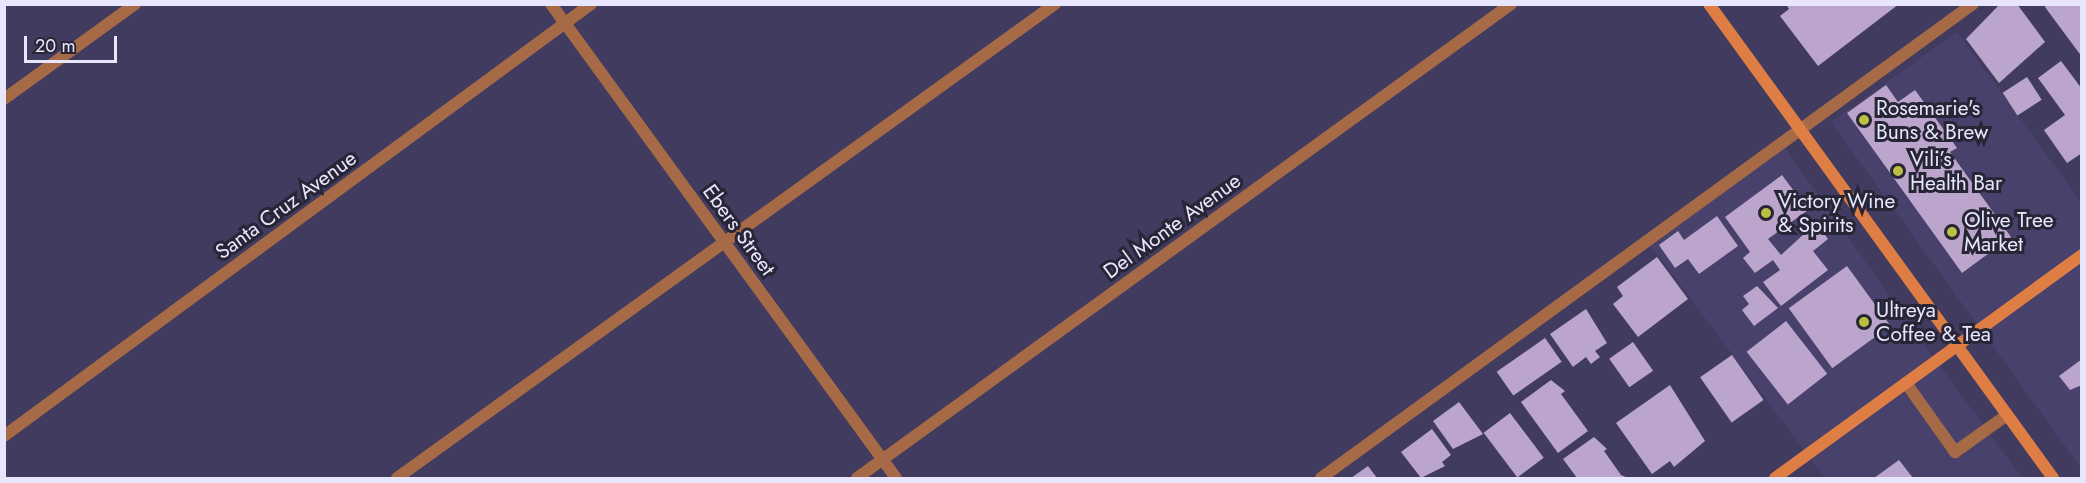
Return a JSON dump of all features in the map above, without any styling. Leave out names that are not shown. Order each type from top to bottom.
[{"type":"main road","points":[[1709,4],[2053,478]]},
{"type":"main road","points":[[1775,478],[2082,255]]},
{"type":"street","points":[[4,99],[135,4]]},
{"type":"street","name":"Ebers Street","points":[[551,4],[896,478]]},
{"type":"street","name":"Santa Cruz Avenue","points":[[4,436],[591,4]]},
{"type":"street","points":[[397,478],[1055,4]]},
{"type":"street","name":"Del Monte Avenue","points":[[857,478],[1511,4]]},
{"type":"street","points":[[1321,478],[1799,128],[1973,4]]},
{"type":"street","points":[[1906,383],[1954,452],[2007,415]]},
{"type":"shaded area","points":[[1957,32],[2081,202],[2081,468],[1831,122]]},
{"type":"shaded area","points":[[1785,148],[2022,478],[1825,478],[1651,246]]},
{"type":"building","points":[[1786,4],[1899,4],[1818,66],[1780,16],[1789,9]]},
{"type":"building","points":[[2000,4],[2017,4],[2045,42],[1999,83],[1966,39]]},
{"type":"building","points":[[2048,4],[2082,4],[2082,57],[2045,7]]},
{"type":"building","points":[[2061,61],[2082,89],[2082,153],[2067,163],[2044,130],[2065,115],[2038,78]]},
{"type":"building","points":[[2027,77],[2042,100],[2017,115],[2003,93]]},
{"type":"building","points":[[1886,85],[1898,102],[1915,90],[1957,148],[1950,152],[2011,237],[1962,273],[1847,113]]},
{"type":"building","points":[[1782,175],[1808,210],[1768,239],[1781,255],[1816,223],[1828,239],[1813,251],[1828,270],[1781,306],[1763,282],[1780,270],[1773,260],[1755,273],[1743,258],[1750,252],[1725,217]]},
{"type":"building","points":[[1717,216],[1738,246],[1699,274],[1688,259],[1675,268],[1659,245],[1678,231],[1684,240]]},
{"type":"building","points":[[1657,257],[1688,299],[1638,337],[1613,304],[1623,296],[1617,287]]},
{"type":"building","points":[[1847,266],[1890,326],[1832,368],[1789,308]]},
{"type":"building","points":[[1757,286],[1778,308],[1754,326],[1742,310],[1749,304],[1743,296]]},
{"type":"building","points":[[1586,309],[1607,343],[1595,351],[1600,357],[1591,364],[1586,357],[1573,367],[1550,334]]},
{"type":"building","points":[[1786,321],[1827,374],[1788,405],[1747,352]]},
{"type":"building","points":[[1545,338],[1562,362],[1513,396],[1497,372]]},
{"type":"building","points":[[1633,342],[1653,371],[1629,387],[1609,359]]},
{"type":"building","points":[[1732,355],[1764,400],[1732,422],[1700,377]]},
{"type":"building","points":[[2082,359],[2082,385],[2070,390],[2059,376]]},
{"type":"building","points":[[1551,380],[1565,391],[1561,394],[1588,431],[1558,453],[1521,402]]},
{"type":"building","points":[[1670,385],[1705,441],[1674,467],[1670,461],[1652,474],[1616,423]]},
{"type":"building","points":[[1459,402],[1483,434],[1453,449],[1433,421]]},
{"type":"building","points":[[1510,413],[1544,458],[1517,478],[1484,433]]},
{"type":"building","points":[[1432,429],[1451,455],[1442,462],[1445,466],[1421,478],[1401,452]]},
{"type":"building","points":[[1594,437],[1607,449],[1604,451],[1621,475],[1628,478],[1577,478],[1563,459]]},
{"type":"building","points":[[1899,460],[1913,478],[1874,478]]},
{"type":"building","points":[[1368,466],[1377,478],[1351,478]]},
{"type":"place","name":"Rosemarie's Buns & Brew","points":[[1864,120]]},
{"type":"place","name":"Vili’s Health Bar","points":[[1898,171]]},
{"type":"place","name":"Victory Wine & Spirits","points":[[1766,213]]},
{"type":"place","name":"Olive Tree Market","points":[[1952,232]]},
{"type":"place","name":"Ultreya Coffee & Tea","points":[[1864,322]]}]
